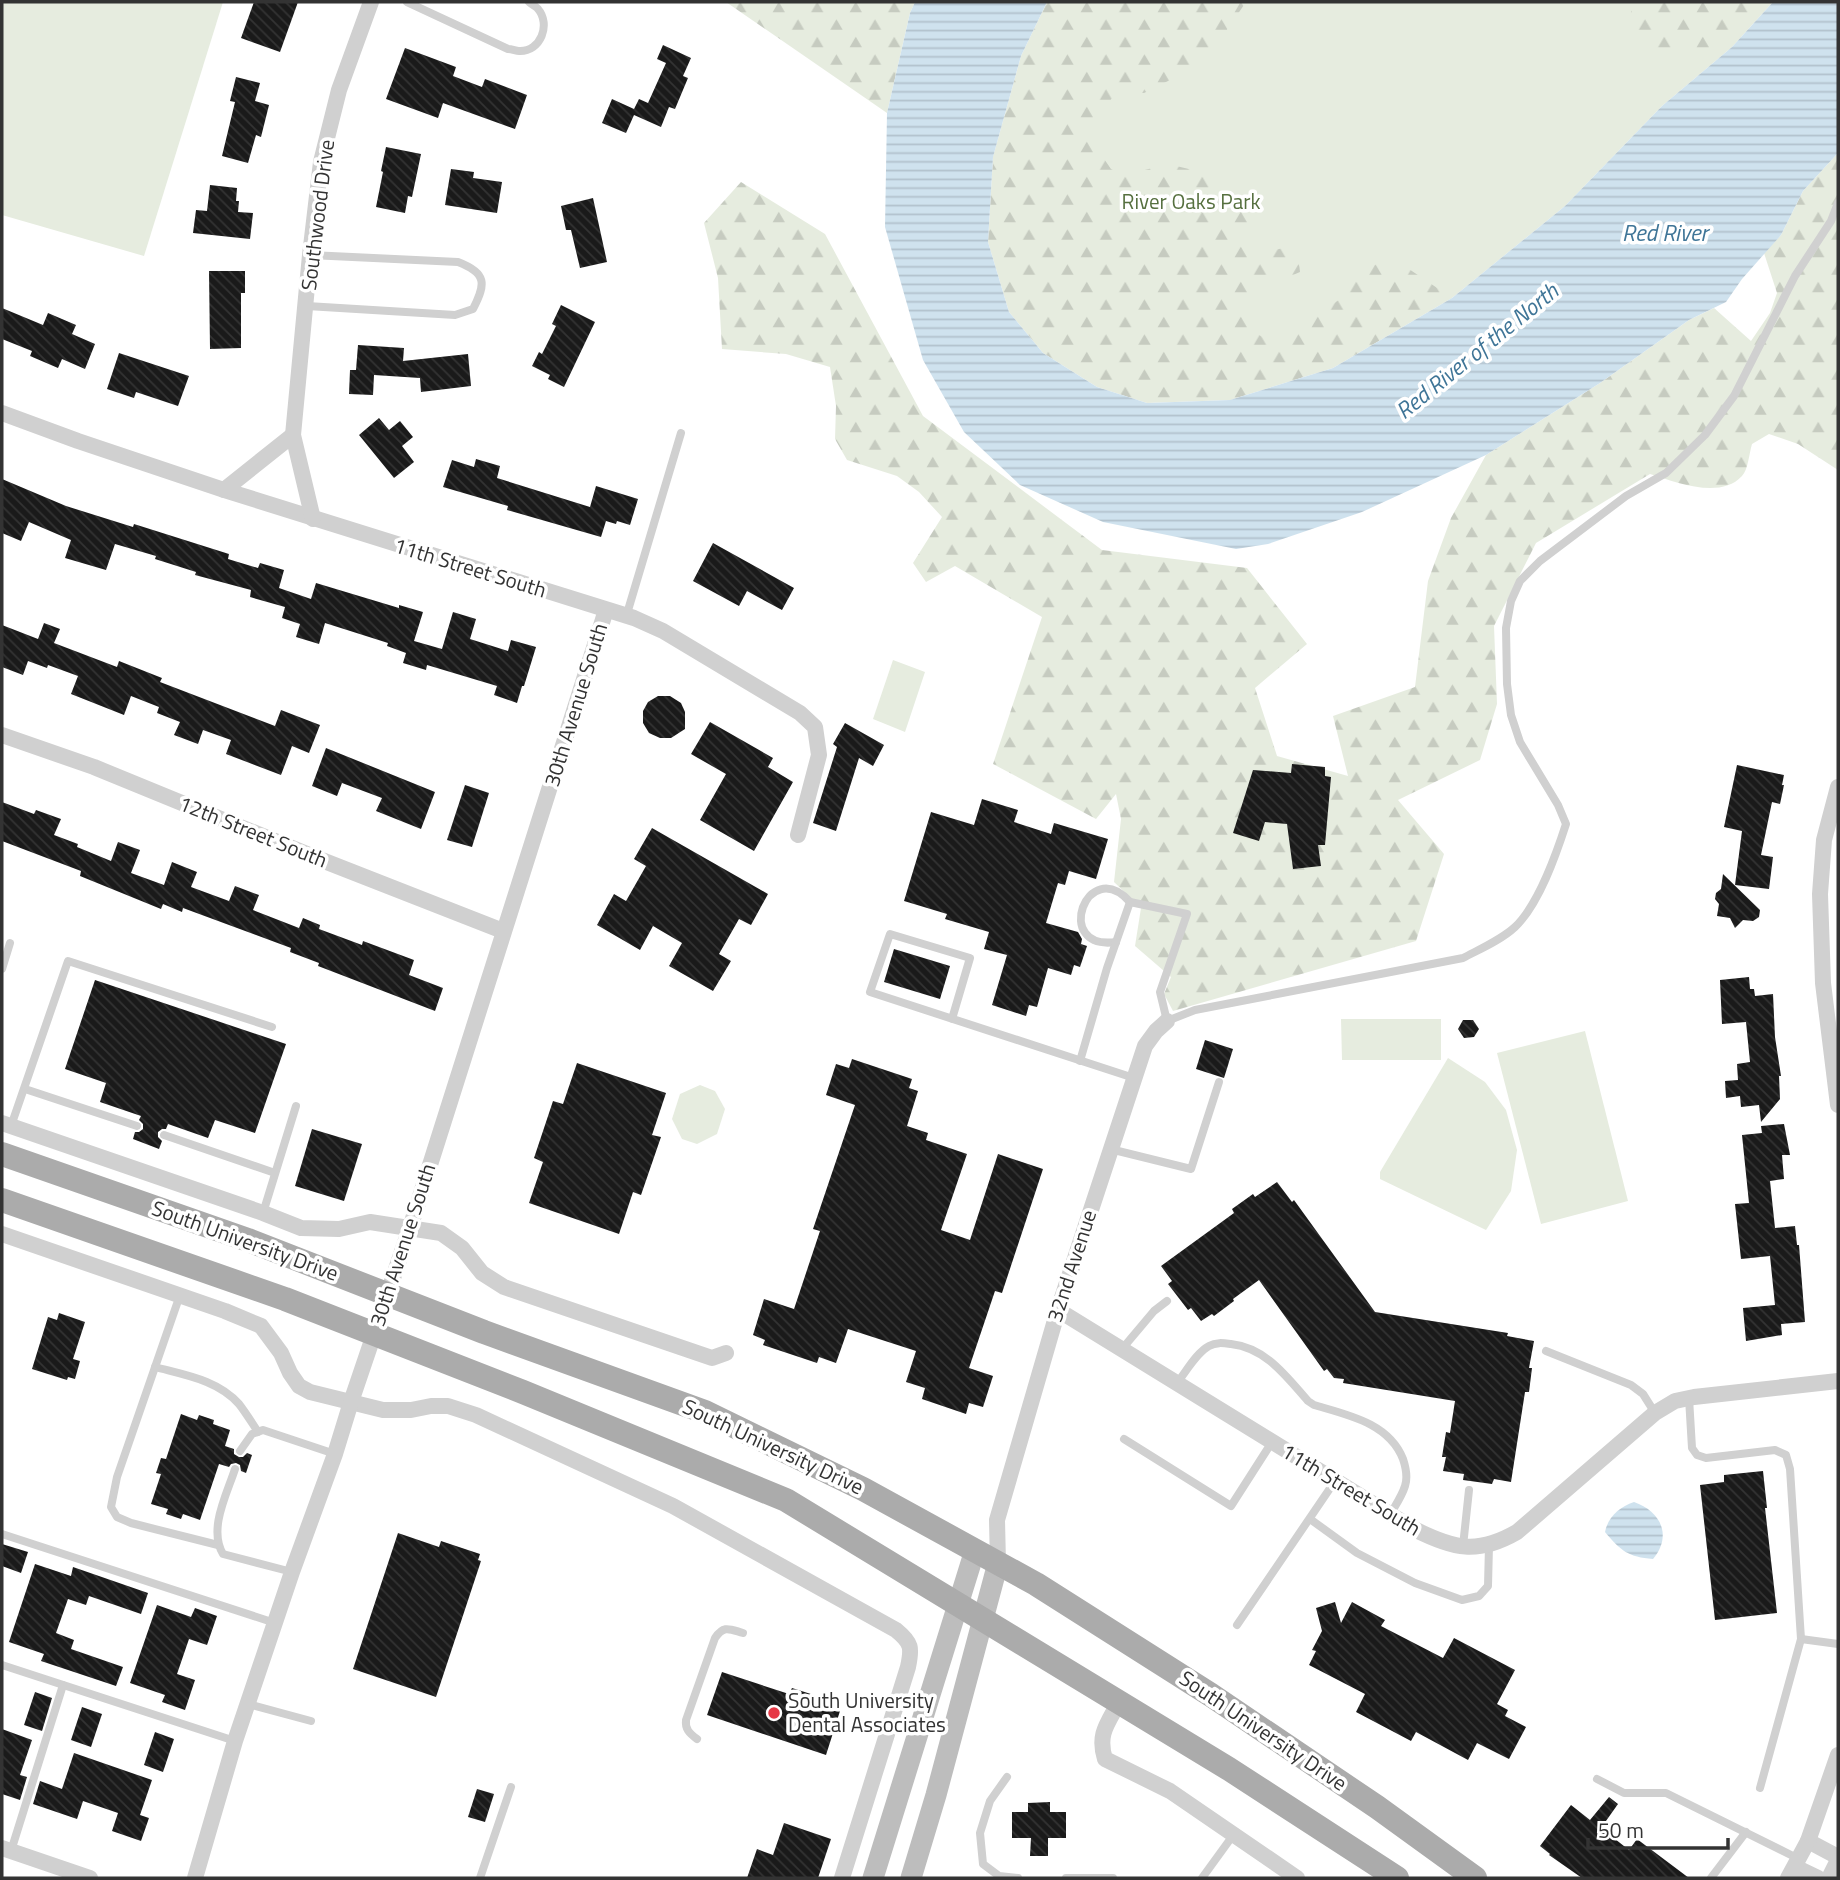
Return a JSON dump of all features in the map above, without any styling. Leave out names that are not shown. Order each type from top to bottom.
[{"type":"main road","name":"South University Drive","points":[[2,1154],[248,1240],[484,1332],[705,1412],[863,1489],[1036,1584],[1211,1695],[1377,1807],[1475,1878]]},
{"type":"main road","name":"South University Drive","points":[[2,1200],[285,1299],[523,1392],[786,1500],[1230,1769],[1397,1878]]},
{"type":"main road","name":"32nd Avenue","points":[[873,1878],[975,1550]]},
{"type":"main road","name":"32nd Avenue","points":[[911,1878],[998,1563]]},
{"type":"street","name":"Southwood Drive","points":[[313,519],[293,435],[310,255],[321,162],[339,90],[371,2]]},
{"type":"street","name":"11th Street South","points":[[2,413],[224,491],[606,610],[663,631],[800,713],[815,727],[819,755],[798,835]]},
{"type":"street","points":[[224,491],[293,435]]},
{"type":"street","name":"30th Avenue South","points":[[195,1878],[235,1741],[410,1228],[606,610]]},
{"type":"street","name":"12th Street South","points":[[2,735],[94,768],[314,858],[503,931]]},
{"type":"street","points":[[1838,787],[1824,840],[1820,894],[1823,983],[1838,1105]]},
{"type":"street","name":"32nd Avenue","points":[[998,1563],[997,1520],[1058,1310],[1145,1046],[1167,1021]]},
{"type":"street","points":[[7,1124],[301,1228],[339,1229],[370,1222],[441,1233],[463,1248],[482,1273],[504,1287],[712,1359],[726,1353]]},
{"type":"street","points":[[2,1234],[261,1326],[281,1353],[289,1373],[299,1386],[310,1392],[386,1410],[448,1406],[476,1415],[673,1506],[897,1630],[906,1638],[911,1648],[908,1667],[842,1878]]},
{"type":"street","name":"11th Street South","points":[[1058,1310],[1390,1515],[1433,1539],[1464,1546],[1498,1543],[1517,1532],[1656,1413],[1675,1401],[1838,1381]]},
{"type":"street","name":"32nd Avenue","points":[[975,1550],[997,1520]]},
{"type":"street","points":[[1119,1702],[1103,1733],[1101,1745],[1105,1759],[1170,1791],[1297,1878]]},
{"type":"street","points":[[1818,1878],[1794,1868],[1808,1841],[1838,1755]]},
{"type":"street","points":[[1808,1841],[1838,1858],[1829,1878]]},
{"type":"street","points":[[6,1850],[90,1878]]},
{"type":"lane","points":[[407,2],[520,51],[532,48],[538,43],[545,26],[539,9],[529,2]]},
{"type":"lane","points":[[1115,942],[1097,942],[1083,930],[1080,921],[1083,903],[1097,891],[1115,890],[1130,902],[1187,914],[1160,992],[1167,1021],[1195,1010],[1463,958],[1516,926],[1530,907],[1554,861],[1566,824],[1558,805],[1520,742],[1511,715],[1507,684],[1506,628],[1511,601],[1520,581],[1539,561],[1626,496],[1667,473],[1705,435],[1734,396],[1795,276],[1830,221],[1838,203]]},
{"type":"lane","points":[[307,306],[455,315],[473,309],[481,292],[481,280],[474,268],[458,262],[310,255]]},
{"type":"lane","points":[[626,617],[681,433]]},
{"type":"lane","points":[[1080,1061],[1115,942],[1130,902]]},
{"type":"lane","points":[[951,1019],[970,958],[890,934],[870,992],[951,1019],[1133,1078]]},
{"type":"lane","points":[[2,969],[10,943]]},
{"type":"lane","points":[[7,1124],[24,1089],[68,961],[272,1027]]},
{"type":"lane","points":[[1110,1149],[1191,1170],[1219,1082]]},
{"type":"lane","points":[[24,1089],[137,1126]]},
{"type":"lane","points":[[263,1213],[296,1106]]},
{"type":"lane","points":[[164,1135],[275,1173]]},
{"type":"lane","points":[[180,1295],[117,1477],[111,1507],[117,1517],[131,1522],[218,1545]]},
{"type":"lane","points":[[1122,1349],[1154,1311],[1167,1301]]},
{"type":"lane","points":[[1177,1384],[1207,1346],[1218,1343],[1233,1344],[1263,1355],[1274,1363],[1308,1401],[1368,1422],[1384,1433],[1399,1450],[1406,1468],[1405,1487],[1390,1515]]},
{"type":"lane","points":[[1546,1351],[1631,1385],[1643,1394],[1656,1413]]},
{"type":"lane","points":[[155,1367],[201,1379],[225,1392],[239,1404],[258,1432]]},
{"type":"lane","points":[[1689,1398],[1692,1448],[1697,1455],[1706,1458],[1775,1450],[1786,1455],[1790,1469],[1801,1639],[1760,1788]]},
{"type":"lane","points":[[240,1451],[252,1434],[262,1430],[335,1454]]},
{"type":"lane","points":[[1124,1439],[1231,1506],[1272,1442]]},
{"type":"lane","points":[[235,1469],[218,1523],[218,1545],[223,1554],[292,1572]]},
{"type":"lane","points":[[1237,1625],[1335,1481]]},
{"type":"lane","points":[[1464,1546],[1469,1490]]},
{"type":"lane","points":[[1310,1519],[1357,1553],[1415,1583],[1462,1600],[1479,1596],[1488,1586],[1489,1545]]},
{"type":"lane","points":[[2,1534],[275,1623]]},
{"type":"lane","points":[[696,1739],[689,1733],[686,1720],[715,1638],[719,1631],[728,1628],[743,1633]]},
{"type":"lane","points":[[1801,1639],[1838,1644]]},
{"type":"lane","points":[[2,1665],[235,1741]]},
{"type":"lane","points":[[6,1850],[63,1685]]},
{"type":"lane","points":[[248,1704],[311,1721]]},
{"type":"lane","points":[[1007,1777],[990,1801],[980,1833],[983,1864],[999,1876],[1018,1878]]},
{"type":"lane","points":[[1597,1779],[1624,1793],[1666,1793],[1746,1832],[1794,1868]]},
{"type":"lane","points":[[480,1878],[511,1787]]},
{"type":"lane","points":[[1710,1878],[1746,1832]]},
{"type":"lane","points":[[1202,1878],[1234,1834]]},
{"type":"lane","points":[[1066,1878],[1113,1878]]},
{"type":"green space","points":[[2,2],[223,2],[144,256],[2,215]]},
{"type":"green space","points":[[726,2],[915,2],[910,13],[887,113]]},
{"type":"green space","name":"River Oaks Park","points":[[1047,2],[1695,2],[1732,47],[1662,106],[1565,206],[1452,298],[1230,400],[993,157]]},
{"type":"green space","points":[[1047,2],[1246,2],[1209,56],[1144,93],[1116,93],[1102,111],[1091,140],[1111,169],[1137,172],[1168,164],[1197,171],[1218,181],[1243,198],[1254,219],[1250,243],[1265,252],[1297,245],[1300,272],[1267,286],[1249,302],[1250,329],[1267,340],[1300,327],[1343,297],[1368,265],[1400,263],[1452,298],[1333,368],[1230,400],[1147,403],[1097,387],[1043,353],[1009,312],[988,242],[993,157],[1021,56]]},
{"type":"green space","points":[[1632,2],[1773,2],[1732,47],[1674,54],[1648,46],[1630,23]]},
{"type":"green space","points":[[1838,153],[1838,470],[1798,444],[1769,434],[1752,444],[1744,473],[1733,483],[1722,487],[1698,487],[1650,474],[1536,543],[1494,626],[1497,704],[1480,760],[1398,800],[1444,854],[1416,941],[1173,1011],[1164,994],[1171,977],[1135,946],[1141,908],[1114,882],[1121,819],[1116,794],[1096,819],[993,764],[1042,617],[955,566],[926,582],[913,563],[942,517],[919,492],[897,476],[847,460],[835,439],[836,406],[830,367],[786,354],[722,349],[718,278],[704,223],[741,182],[825,234],[923,416],[1102,550],[1247,568],[1307,644],[1255,688],[1277,756],[1348,776],[1333,716],[1415,687],[1428,581],[1451,518],[1486,455],[1600,383],[1689,320],[1714,308],[1751,341],[1770,313],[1777,293],[1764,253],[1781,235],[1803,191]]},
{"type":"green space","points":[[893,660],[925,672],[905,732],[873,719]]},
{"type":"green space","points":[[1341,1019],[1441,1019],[1441,1060],[1342,1060]]},
{"type":"green space","points":[[1585,1031],[1628,1201],[1541,1224],[1497,1053]]},
{"type":"green space","points":[[1448,1058],[1485,1082],[1506,1110],[1517,1150],[1511,1191],[1486,1230],[1380,1179],[1380,1172]]},
{"type":"green space","points":[[700,1085],[715,1091],[725,1109],[717,1134],[697,1144],[682,1139],[672,1119],[680,1094]]},
{"type":"water","name":"Red River","points":[[915,2],[1047,2],[1021,56],[993,157],[988,242],[1009,312],[1043,353],[1097,387],[1147,403],[1230,400],[1333,368],[1452,298],[1565,206],[1662,106],[1732,47],[1773,2],[1838,2],[1838,153],[1803,191],[1781,235],[1742,279],[1726,302],[1689,320],[1600,383],[1486,455],[1362,512],[1268,544],[1236,549],[1103,522],[1020,485],[964,432],[923,360],[885,227],[887,113],[910,13]]},
{"type":"water","points":[[1634,1502],[1651,1511],[1661,1525],[1662,1541],[1653,1559],[1626,1552],[1605,1532],[1615,1513]]},
{"type":"building","points":[[254,2],[298,2],[280,52],[241,38]]},
{"type":"building","points":[[663,45],[691,58],[683,76],[688,78],[675,109],[669,107],[661,127],[634,115],[626,133],[602,123],[612,99],[634,109],[639,99],[648,103],[666,63],[657,59]]},
{"type":"building","points":[[405,48],[456,67],[453,76],[482,87],[485,79],[527,95],[515,129],[443,103],[438,118],[386,99]]},
{"type":"building","points":[[236,77],[260,83],[255,101],[269,105],[261,137],[256,135],[248,163],[222,156],[235,102],[230,101]]},
{"type":"building","points":[[386,147],[421,154],[412,197],[408,196],[405,213],[376,207]]},
{"type":"building","points":[[451,169],[474,172],[473,178],[502,182],[497,213],[445,205]]},
{"type":"building","points":[[210,185],[237,188],[238,212],[253,213],[250,239],[193,233],[196,210],[207,211]]},
{"type":"building","points":[[593,198],[607,262],[580,268],[571,230],[566,230],[561,206]]},
{"type":"building","points":[[209,271],[245,271],[245,293],[241,293],[241,348],[210,349]]},
{"type":"building","points":[[561,305],[595,322],[564,387],[548,379],[550,375],[532,366],[539,352],[542,354],[556,326],[552,324]]},
{"type":"building","points":[[2,308],[43,325],[48,313],[76,325],[72,334],[95,344],[85,369],[62,359],[58,368],[30,356],[32,351],[2,339]]},
{"type":"building","points":[[358,345],[404,348],[403,361],[468,354],[471,386],[421,392],[420,378],[374,375],[373,395],[349,394],[350,370],[356,370]]},
{"type":"building","points":[[119,353],[189,376],[178,406],[136,392],[134,398],[107,389]]},
{"type":"building","points":[[379,418],[389,430],[400,421],[413,437],[402,446],[414,462],[394,478],[359,435]]},
{"type":"building","points":[[476,459],[500,466],[497,478],[590,507],[596,486],[638,499],[630,525],[606,521],[601,537],[507,510],[508,506],[443,487],[452,460],[474,467]]},
{"type":"building","points":[[2,479],[66,506],[229,554],[228,559],[258,568],[260,563],[284,570],[279,588],[311,599],[316,583],[399,608],[399,605],[423,612],[414,641],[442,649],[453,612],[476,619],[470,639],[508,651],[511,640],[536,647],[517,703],[494,695],[497,686],[427,665],[426,670],[403,663],[406,653],[387,646],[388,643],[325,623],[319,644],[296,637],[300,624],[282,618],[285,607],[250,597],[251,590],[195,575],[196,572],[155,559],[156,556],[115,544],[106,570],[65,558],[71,540],[29,522],[21,541],[2,533]]},
{"type":"building","points":[[713,543],[794,588],[782,610],[747,591],[739,606],[693,581]]},
{"type":"building","points":[[44,623],[60,629],[54,643],[117,667],[119,661],[162,678],[160,682],[275,726],[281,710],[320,725],[309,753],[292,746],[281,775],[226,754],[231,740],[203,730],[198,744],[174,735],[180,722],[157,713],[159,707],[131,696],[124,715],[71,694],[78,676],[28,661],[23,675],[2,667],[2,625],[38,639]]},
{"type":"building","points":[[658,696],[670,696],[681,703],[685,712],[685,729],[671,738],[660,738],[649,733],[643,723],[643,711],[648,702]]},
{"type":"building","points":[[710,722],[773,758],[768,767],[793,782],[754,851],[700,820],[726,774],[691,754]]},
{"type":"building","points":[[845,723],[884,745],[873,766],[859,758],[836,831],[813,823],[837,747],[833,744]]},
{"type":"building","points":[[326,748],[435,792],[421,829],[376,811],[382,798],[342,783],[337,796],[312,786]]},
{"type":"building","points":[[1292,764],[1325,767],[1325,776],[1331,777],[1325,845],[1318,845],[1321,866],[1293,869],[1287,824],[1265,822],[1259,841],[1233,833],[1253,770],[1291,773]]},
{"type":"building","points":[[1737,765],[1784,775],[1780,804],[1772,802],[1761,855],[1773,857],[1769,889],[1735,885],[1742,831],[1724,827]]},
{"type":"building","points":[[465,785],[489,793],[472,847],[447,840]]},
{"type":"building","points":[[982,799],[1018,810],[1014,822],[1051,834],[1054,823],[1108,839],[1096,879],[1069,871],[1065,885],[1058,883],[1046,923],[1078,932],[1082,939],[1081,944],[1087,946],[1080,967],[1074,965],[1071,975],[1048,968],[1037,1007],[1029,1005],[1026,1016],[992,1005],[1007,955],[984,949],[989,932],[945,919],[947,914],[904,901],[931,812],[974,825]]},
{"type":"building","points":[[2,802],[34,814],[36,810],[61,819],[54,835],[111,861],[118,842],[140,850],[131,873],[164,885],[172,862],[197,872],[191,887],[229,901],[235,886],[259,895],[253,910],[299,928],[303,918],[320,925],[319,929],[362,945],[363,941],[414,960],[409,975],[443,988],[435,1011],[318,966],[319,963],[290,952],[291,948],[183,908],[182,912],[163,904],[161,909],[80,876],[81,871],[2,841]]},
{"type":"building","points":[[652,828],[768,894],[751,925],[739,919],[719,954],[731,961],[713,991],[669,966],[682,943],[653,926],[640,950],[597,925],[614,894],[626,901],[646,866],[634,859]]},
{"type":"building","points":[[1723,874],[1760,910],[1759,917],[1753,921],[1743,920],[1735,928],[1730,918],[1717,916],[1719,904],[1715,899],[1716,893],[1721,889]]},
{"type":"building","points":[[894,949],[950,966],[940,999],[884,982]]},
{"type":"building","points":[[1749,977],[1750,989],[1754,989],[1755,996],[1773,994],[1775,1037],[1781,1076],[1780,1099],[1761,1122],[1759,1105],[1741,1107],[1740,1096],[1726,1098],[1725,1081],[1738,1080],[1737,1064],[1750,1062],[1746,1022],[1722,1024],[1720,980]]},
{"type":"building","points":[[95,980],[286,1044],[255,1133],[215,1120],[208,1138],[168,1124],[166,1129],[158,1132],[162,1141],[159,1149],[133,1139],[135,1132],[143,1129],[139,1120],[141,1116],[100,1102],[106,1083],[65,1069]]},
{"type":"building","points":[[1463,1020],[1473,1020],[1479,1029],[1474,1037],[1464,1038],[1458,1029]]},
{"type":"building","points":[[1205,1040],[1233,1049],[1224,1078],[1196,1069]]},
{"type":"building","points":[[852,1059],[912,1079],[909,1088],[918,1091],[907,1126],[928,1133],[926,1140],[967,1154],[941,1230],[970,1240],[998,1154],[1043,1169],[1002,1293],[995,1291],[969,1368],[993,1376],[983,1407],[969,1403],[966,1414],[922,1399],[925,1388],[906,1382],[916,1351],[848,1329],[836,1363],[819,1357],[817,1363],[763,1345],[765,1340],[753,1335],[764,1299],[794,1309],[820,1231],[813,1229],[855,1105],[826,1095],[836,1064],[849,1068]]},
{"type":"building","points":[[577,1063],[666,1093],[652,1135],[661,1137],[641,1195],[633,1192],[619,1234],[529,1203],[543,1162],[534,1158],[553,1101],[563,1104]]},
{"type":"building","points":[[1784,1124],[1790,1155],[1782,1155],[1784,1179],[1770,1181],[1775,1228],[1795,1226],[1805,1322],[1781,1324],[1782,1335],[1746,1341],[1743,1308],[1775,1305],[1770,1256],[1741,1259],[1735,1204],[1749,1203],[1742,1135],[1762,1133],[1761,1126]]},
{"type":"building","points":[[312,1129],[362,1144],[344,1201],[295,1186]]},
{"type":"building","points":[[1277,1182],[1292,1202],[1294,1200],[1375,1312],[1508,1333],[1507,1336],[1534,1341],[1529,1368],[1532,1368],[1529,1392],[1525,1392],[1511,1482],[1494,1479],[1492,1484],[1463,1480],[1464,1474],[1443,1471],[1446,1432],[1450,1433],[1455,1401],[1343,1383],[1344,1379],[1334,1378],[1327,1369],[1324,1371],[1259,1280],[1214,1316],[1212,1314],[1201,1321],[1191,1308],[1188,1310],[1168,1284],[1172,1281],[1161,1266],[1234,1213],[1232,1209]]},
{"type":"building","points":[[59,1313],[85,1322],[73,1359],[80,1361],[75,1379],[68,1377],[67,1380],[32,1369],[48,1317],[57,1320]]},
{"type":"building","points":[[181,1414],[197,1420],[199,1415],[214,1420],[213,1424],[230,1430],[225,1446],[234,1449],[234,1454],[239,1457],[247,1453],[252,1455],[246,1473],[241,1471],[240,1465],[236,1463],[229,1467],[219,1464],[200,1520],[183,1514],[181,1519],[166,1514],[168,1509],[151,1504],[161,1474],[156,1473],[161,1458],[166,1459]]},
{"type":"building","points":[[1763,1471],[1777,1613],[1715,1620],[1700,1485],[1724,1482],[1724,1475]]},
{"type":"building","points":[[398,1533],[439,1547],[441,1541],[480,1554],[478,1560],[481,1561],[436,1697],[353,1669]]},
{"type":"building","points":[[2,1544],[28,1552],[21,1573],[2,1566]]},
{"type":"building","points":[[35,1564],[71,1576],[73,1567],[148,1593],[141,1614],[89,1596],[86,1605],[68,1599],[56,1633],[74,1640],[71,1649],[123,1667],[116,1686],[41,1661],[44,1654],[9,1642]]},
{"type":"building","points":[[1335,1602],[1341,1623],[1352,1602],[1385,1620],[1381,1626],[1443,1658],[1454,1638],[1515,1670],[1497,1704],[1508,1710],[1505,1716],[1526,1727],[1509,1759],[1477,1743],[1468,1760],[1416,1732],[1411,1741],[1356,1712],[1365,1694],[1309,1665],[1316,1651],[1312,1650],[1322,1631],[1316,1608]]},
{"type":"building","points":[[157,1605],[191,1617],[195,1608],[217,1616],[207,1645],[189,1639],[177,1674],[195,1680],[185,1710],[162,1702],[165,1695],[130,1683]]},
{"type":"building","name":"South University Dental Associates","points":[[722,1672],[789,1694],[792,1688],[814,1695],[812,1702],[840,1711],[826,1755],[707,1715]]},
{"type":"building","points":[[35,1692],[52,1698],[42,1731],[24,1725]]},
{"type":"building","points":[[82,1707],[102,1714],[91,1747],[71,1740]]},
{"type":"building","points":[[2,1729],[32,1740],[20,1775],[27,1777],[20,1800],[2,1794]]},
{"type":"building","points":[[155,1732],[174,1739],[163,1772],[144,1765]]},
{"type":"building","points":[[74,1753],[152,1780],[140,1815],[149,1818],[141,1841],[112,1831],[118,1813],[83,1801],[77,1819],[33,1804],[40,1781],[62,1789]]},
{"type":"building","points":[[477,1789],[494,1794],[485,1822],[468,1817]]},
{"type":"building","points":[[1609,1797],[1618,1804],[1601,1828],[1629,1850],[1637,1839],[1689,1878],[1582,1878],[1540,1846],[1571,1805],[1590,1820]]},
{"type":"building","points":[[1050,1802],[1050,1812],[1066,1812],[1066,1838],[1048,1838],[1048,1856],[1030,1856],[1031,1838],[1012,1838],[1012,1812],[1028,1812],[1028,1803]]},
{"type":"building","points":[[784,1823],[831,1839],[818,1878],[747,1878],[757,1849],[773,1855]]},
{"type":"place","name":"South University Dental Associates","points":[[774,1713]]},
{"type":"water label","name":"Red River of the North","points":[[1477,351]]}]
